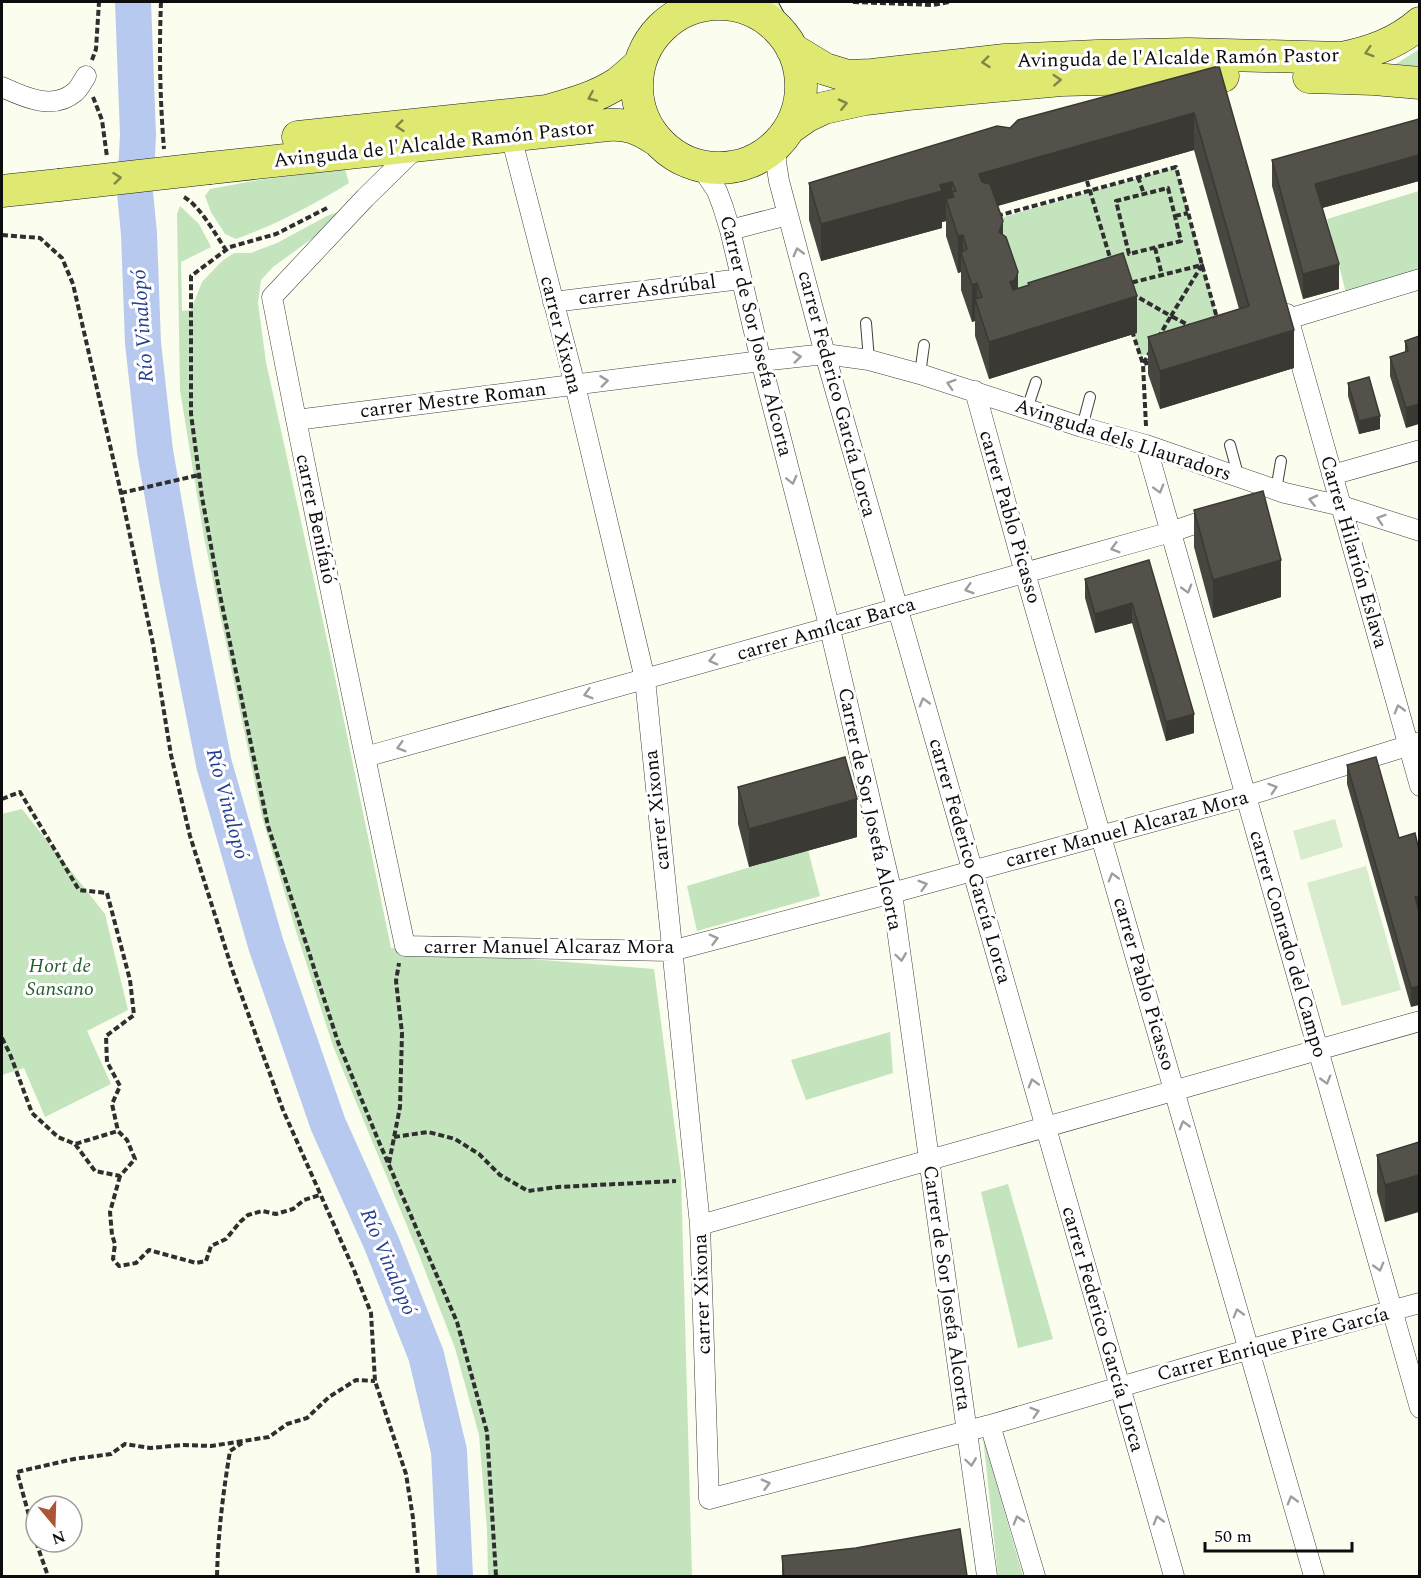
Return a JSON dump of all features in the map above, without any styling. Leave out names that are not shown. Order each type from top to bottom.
[{"type":"main road","points":[[694,5],[735,6],[756,13],[776,25],[800,74],[801,91],[798,108],[783,136],[757,159],[738,166],[717,168],[697,165],[667,150],[656,139],[645,122],[638,104],[637,84],[640,64],[647,46],[659,30],[694,5]]},
{"type":"main road","name":"Avinguda de l'Alcalde Ramón Pastor","points":[[776,25],[825,69],[848,76],[1005,60],[1074,57],[1189,54],[1342,58],[1380,48],[1397,40],[1419,23]]},
{"type":"main road","name":"Avinguda de l'Alcalde Ramón Pastor","points":[[208,157],[548,111],[574,104],[600,93],[619,82],[640,64]]},
{"type":"main road","name":"Avinguda de l'Alcalde Ramón Pastor","points":[[783,136],[807,116],[824,108],[857,101],[1061,80],[1212,76],[1374,79],[1419,83]]},
{"type":"main road","name":"Avinguda de l'Alcalde Ramón Pastor","points":[[208,157],[417,147],[618,125],[639,129],[656,139]]},
{"type":"main road","points":[[2,191],[58,174],[208,157]]},
{"type":"main road","points":[[2,169],[58,174]]},
{"type":"street","points":[[2,87],[42,101],[61,100],[76,92],[86,76]]},
{"type":"street","name":"carrer Xixona","points":[[511,136],[575,385],[645,679],[700,1225],[709,1499]]},
{"type":"street","name":"carrer Federico García Lorca","points":[[783,136],[776,162],[825,354],[1174,1576]]},
{"type":"street","name":"carrer Benifaió","points":[[405,946],[272,297],[365,198],[417,147]]},
{"type":"street","name":"Carrer de Sor Josefa Alcorta","points":[[697,165],[717,191],[730,230],[761,361],[830,628],[892,893],[987,1576]]},
{"type":"street","points":[[730,230],[788,215]]},
{"type":"street","name":"carrer Asdrúbal","points":[[553,302],[741,279]]},
{"type":"street","points":[[1288,319],[1419,279]]},
{"type":"street","name":"Carrer Hilarión Eslava","points":[[1282,297],[1332,475],[1414,743],[1419,786]]},
{"type":"street","name":"carrer Mestre Roman","points":[[296,420],[825,354]]},
{"type":"street","name":"Avinguda dels Llauradors","points":[[825,354],[869,360],[920,374],[1082,427],[1146,445],[1280,491],[1342,506],[1419,531]]},
{"type":"street","name":"carrer Pablo Picasso","points":[[975,391],[1025,573],[1314,1576]]},
{"type":"street","name":"carrer Conrado del Campo","points":[[1146,445],[1419,1408]]},
{"type":"street","points":[[1332,475],[1419,450]]},
{"type":"street","points":[[1254,504],[1280,491]]},
{"type":"street","name":"carrer Amílcar Barca","points":[[365,757],[1171,532],[1233,511]]},
{"type":"street","name":"carrer Manuel Alcaraz Mora","points":[[405,946],[671,951],[1246,796],[1414,743]]},
{"type":"street","points":[[700,1225],[1419,1021]]},
{"type":"street","name":"Carrer Enrique Pire García","points":[[709,1499],[990,1425],[1120,1386],[1419,1303]]},
{"type":"street","points":[[990,1425],[1035,1576]]},
{"type":"lane","points":[[866,323],[869,360]]},
{"type":"lane","points":[[920,374],[924,345]]},
{"type":"lane","points":[[1027,409],[1036,382]]},
{"type":"lane","points":[[1082,427],[1090,397]]},
{"type":"lane","points":[[1230,445],[1239,478]]},
{"type":"lane","points":[[1280,491],[1281,461]]},
{"type":"path","points":[[86,76],[96,49],[99,2]]},
{"type":"path","points":[[161,2],[159,56],[163,136]]},
{"type":"path","points":[[853,2],[933,5],[949,2]]},
{"type":"path","points":[[995,216],[1176,167],[1218,322]]},
{"type":"path","points":[[1138,177],[1143,194]]},
{"type":"path","points":[[1087,181],[1112,266]]},
{"type":"path","points":[[1167,188],[1175,216],[1181,241],[1129,254],[1116,201],[1167,188]]},
{"type":"path","points":[[176,192],[190,201],[226,250]]},
{"type":"path","points":[[328,208],[276,234],[230,247],[191,276],[191,414],[220,595],[268,826],[338,1042],[457,1322],[487,1432],[496,1576]]},
{"type":"path","points":[[1175,216],[1188,213]]},
{"type":"path","points":[[2,235],[40,238],[62,258],[74,284],[153,644],[171,755],[190,836],[232,969],[279,1100],[354,1269],[371,1313],[375,1381],[406,1474],[413,1518],[418,1576]]},
{"type":"path","points":[[1155,248],[1162,275]]},
{"type":"path","points":[[1107,289],[1202,265]]},
{"type":"path","points":[[1143,364],[1202,265]]},
{"type":"path","points":[[1115,277],[1121,296]]},
{"type":"path","points":[[1118,286],[1198,330]]},
{"type":"path","points":[[1131,326],[1143,364],[1146,445]]},
{"type":"path","points":[[1143,364],[1153,362]]},
{"type":"path","points":[[121,493],[199,475]]},
{"type":"path","points":[[2,799],[20,792],[79,890],[107,893],[130,980],[134,1015],[106,1036],[107,1062],[120,1086],[112,1104],[118,1131],[127,1140],[135,1159],[120,1176],[110,1212],[115,1244],[113,1259],[118,1266],[136,1263],[149,1250],[196,1263],[206,1261],[211,1246],[226,1239],[248,1215],[262,1210],[276,1214],[293,1209],[304,1200],[320,1196]]},
{"type":"path","points":[[389,1163],[400,1107],[402,1033],[396,981],[400,956],[405,946]]},
{"type":"path","points":[[2,1038],[32,1113],[58,1137],[75,1144],[95,1171],[120,1176]]},
{"type":"path","points":[[75,1144],[118,1131]]},
{"type":"path","points":[[394,1137],[428,1132],[455,1138],[479,1154],[500,1175],[528,1191],[558,1187],[695,1180]]},
{"type":"path","points":[[24,1497],[17,1472],[74,1459],[111,1454],[125,1444],[150,1448],[183,1445],[212,1446],[269,1437],[287,1424],[307,1418],[329,1397],[356,1380],[375,1381]]},
{"type":"path","points":[[217,1576],[218,1540],[230,1451],[244,1442]]},
{"type":"path","points":[[40,1554],[48,1576]]},
{"type":"green space","points":[[1418,50],[1419,72],[1388,69]]},
{"type":"green space","points":[[1176,167],[1222,334],[1140,356],[1115,277],[1022,302],[997,219]]},
{"type":"green space","points":[[345,169],[349,183],[294,214],[236,239],[225,234],[211,212],[205,196],[210,189]]},
{"type":"green space","points":[[1419,191],[1419,273],[1346,293],[1327,219]]},
{"type":"green space","points":[[180,206],[199,224],[211,247],[181,262],[182,311],[191,310],[202,282],[222,261],[234,253],[251,253],[277,243],[327,216],[348,208],[351,210],[273,267],[261,280],[258,303],[266,362],[331,658],[391,948],[654,969],[681,1175],[692,1576],[488,1576],[487,1529],[479,1435],[455,1348],[333,1046],[262,817],[204,537],[180,390],[177,214]]},
{"type":"green space","name":"Hort de Sansano","points":[[22,809],[105,914],[128,1010],[87,1031],[111,1084],[45,1117],[24,1068],[2,1075],[2,814]]},
{"type":"green space","points":[[1335,819],[1343,847],[1301,860],[1293,831]]},
{"type":"green space","points":[[808,850],[820,896],[697,931],[687,886]]},
{"type":"green space","points":[[1366,866],[1401,990],[1342,1006],[1307,883]]},
{"type":"green space","points":[[890,1032],[893,1073],[806,1100],[791,1060]]},
{"type":"green space","points":[[1008,1184],[1053,1339],[1018,1348],[981,1192]]},
{"type":"green space","points":[[983,1437],[1023,1576],[998,1576]]},
{"type":"building","points":[[1219,66],[1294,330],[1160,371],[1148,337],[1249,306],[1194,113],[979,174],[982,182],[990,184],[1003,221],[999,232],[1006,237],[1018,272],[1015,280],[1010,282],[1013,290],[1029,285],[1028,283],[1123,253],[1137,296],[989,342],[975,299],[982,297],[977,283],[972,285],[961,253],[967,249],[963,235],[958,236],[946,199],[954,197],[952,192],[956,191],[952,182],[940,185],[942,191],[821,224],[809,183],[997,126],[1010,128],[1018,120]]},
{"type":"building","points":[[1419,119],[1419,155],[1315,184],[1339,264],[1303,274],[1272,160]]},
{"type":"building","points":[[1419,336],[1419,404],[1406,408],[1390,357],[1408,351],[1405,341]]},
{"type":"building","points":[[1369,377],[1380,416],[1359,421],[1348,383]]},
{"type":"building","points":[[1263,491],[1281,560],[1213,580],[1194,510]]},
{"type":"building","points":[[1149,560],[1194,714],[1166,722],[1132,603],[1095,614],[1085,579]]},
{"type":"building","points":[[845,757],[857,799],[749,829],[738,787]]},
{"type":"building","points":[[1376,757],[1399,838],[1415,833],[1419,850],[1419,896],[1415,897],[1419,911],[1419,986],[1411,988],[1347,765]]},
{"type":"building","points":[[1419,1142],[1419,1175],[1385,1185],[1377,1155]]},
{"type":"building","points":[[960,1529],[967,1576],[784,1576],[782,1556],[856,1548]]},
{"type":"waterway","name":"Río Vinalopó","points":[[133,2],[138,135],[135,192],[143,343],[155,451],[177,578],[214,764],[266,945],[328,1124],[381,1242],[426,1355],[449,1451],[455,1576]]}]
